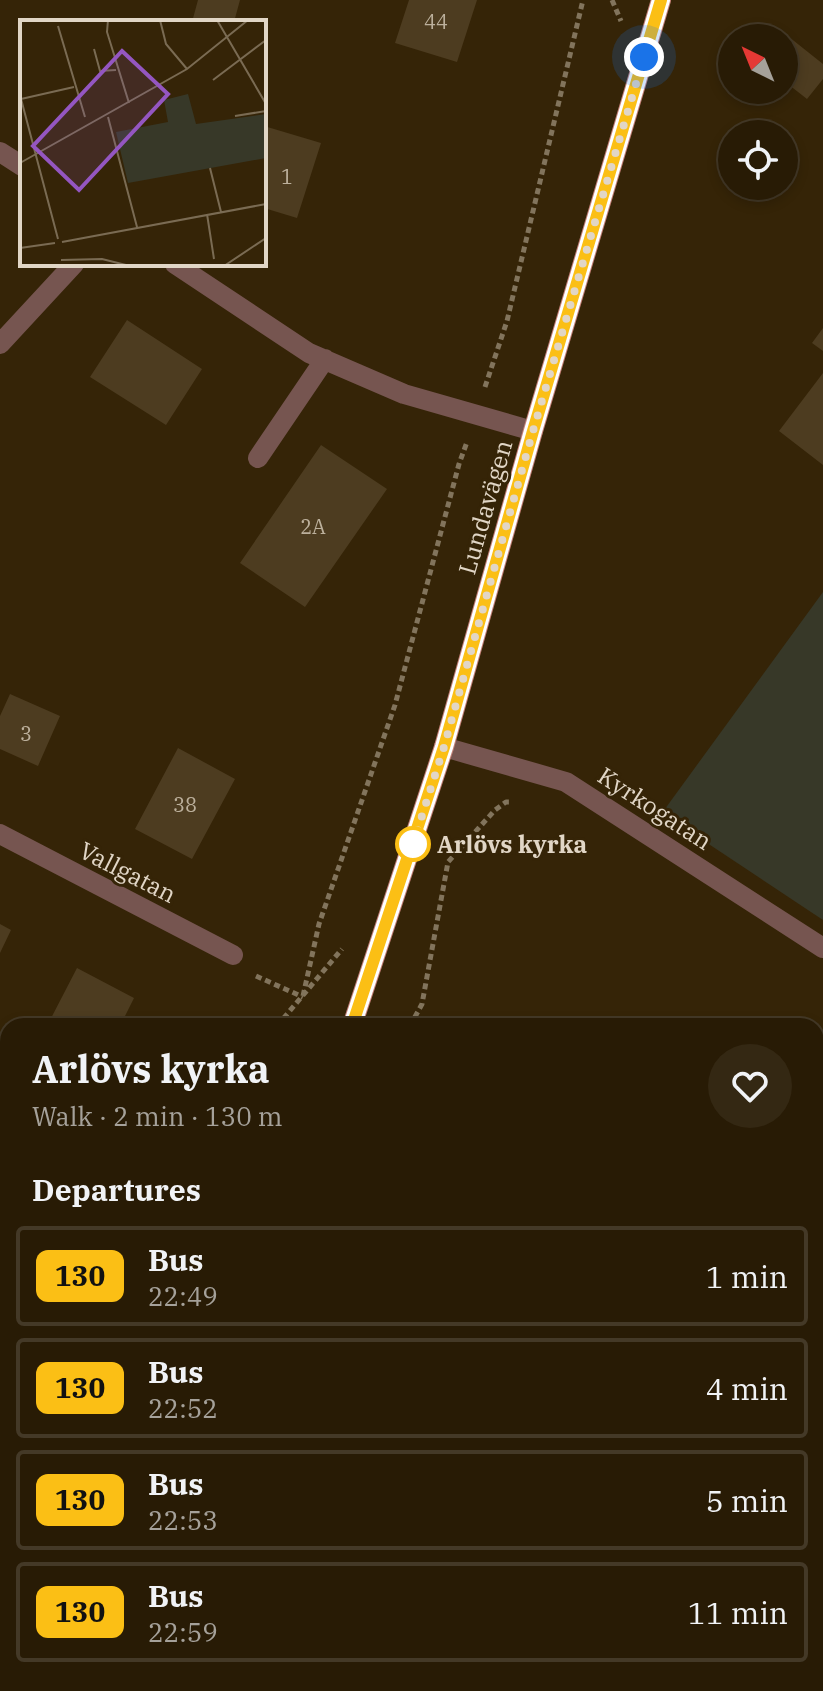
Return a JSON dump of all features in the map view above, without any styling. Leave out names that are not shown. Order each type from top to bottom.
[{"type":"main road","name":"Lundavägen","points":[[355,1018],[444,747],[533,431],[661,0]]},
{"type":"street","points":[[0,152],[20,165]]},
{"type":"street","points":[[0,344],[72,266]]},
{"type":"street","points":[[178,266],[309,353],[404,394],[533,431]]},
{"type":"street","points":[[258,458],[325,359]]},
{"type":"street","name":"Kyrkogatan","points":[[444,747],[566,782],[823,948]]},
{"type":"street","name":"Vallgatan","points":[[0,834],[233,955]]},
{"type":"path","points":[[284,1018],[303,997],[319,924],[395,705],[459,464],[507,321],[583,0]]},
{"type":"path","points":[[414,1018],[422,1004],[448,862],[495,810],[506,802],[518,802]]},
{"type":"path","points":[[233,955],[248,973],[303,997]]},
{"type":"green space","points":[[823,592],[823,920],[662,813]]},
{"type":"building","points":[[198,0],[240,0],[235,20],[193,20]]},
{"type":"building","points":[[409,0],[477,0],[457,62],[395,43]]},
{"type":"building","points":[[798,44],[823,64],[823,79],[807,99],[798,92]]},
{"type":"building","points":[[266,127],[321,143],[297,218],[266,209]]},
{"type":"building","points":[[127,320],[202,369],[166,425],[90,377]]},
{"type":"building","points":[[823,328],[823,351],[812,343]]},
{"type":"building","points":[[823,373],[823,465],[779,431]]},
{"type":"building","points":[[321,445],[387,489],[305,607],[240,563]]},
{"type":"building","points":[[10,694],[60,716],[38,766],[0,749],[0,716]]},
{"type":"building","points":[[178,748],[235,779],[192,859],[135,829]]},
{"type":"building","points":[[0,924],[11,930],[0,953]]},
{"type":"building","points":[[77,968],[134,998],[124,1018],[51,1018]]},
{"type":"bus line","name":"130","points":[[355,1018],[444,747],[533,431],[661,0]]},
{"type":"place","name":"Arlövs kyrka","points":[[413,844]]},
{"type":"route","points":[[413,844],[444,747],[533,431],[644,57]]}]
